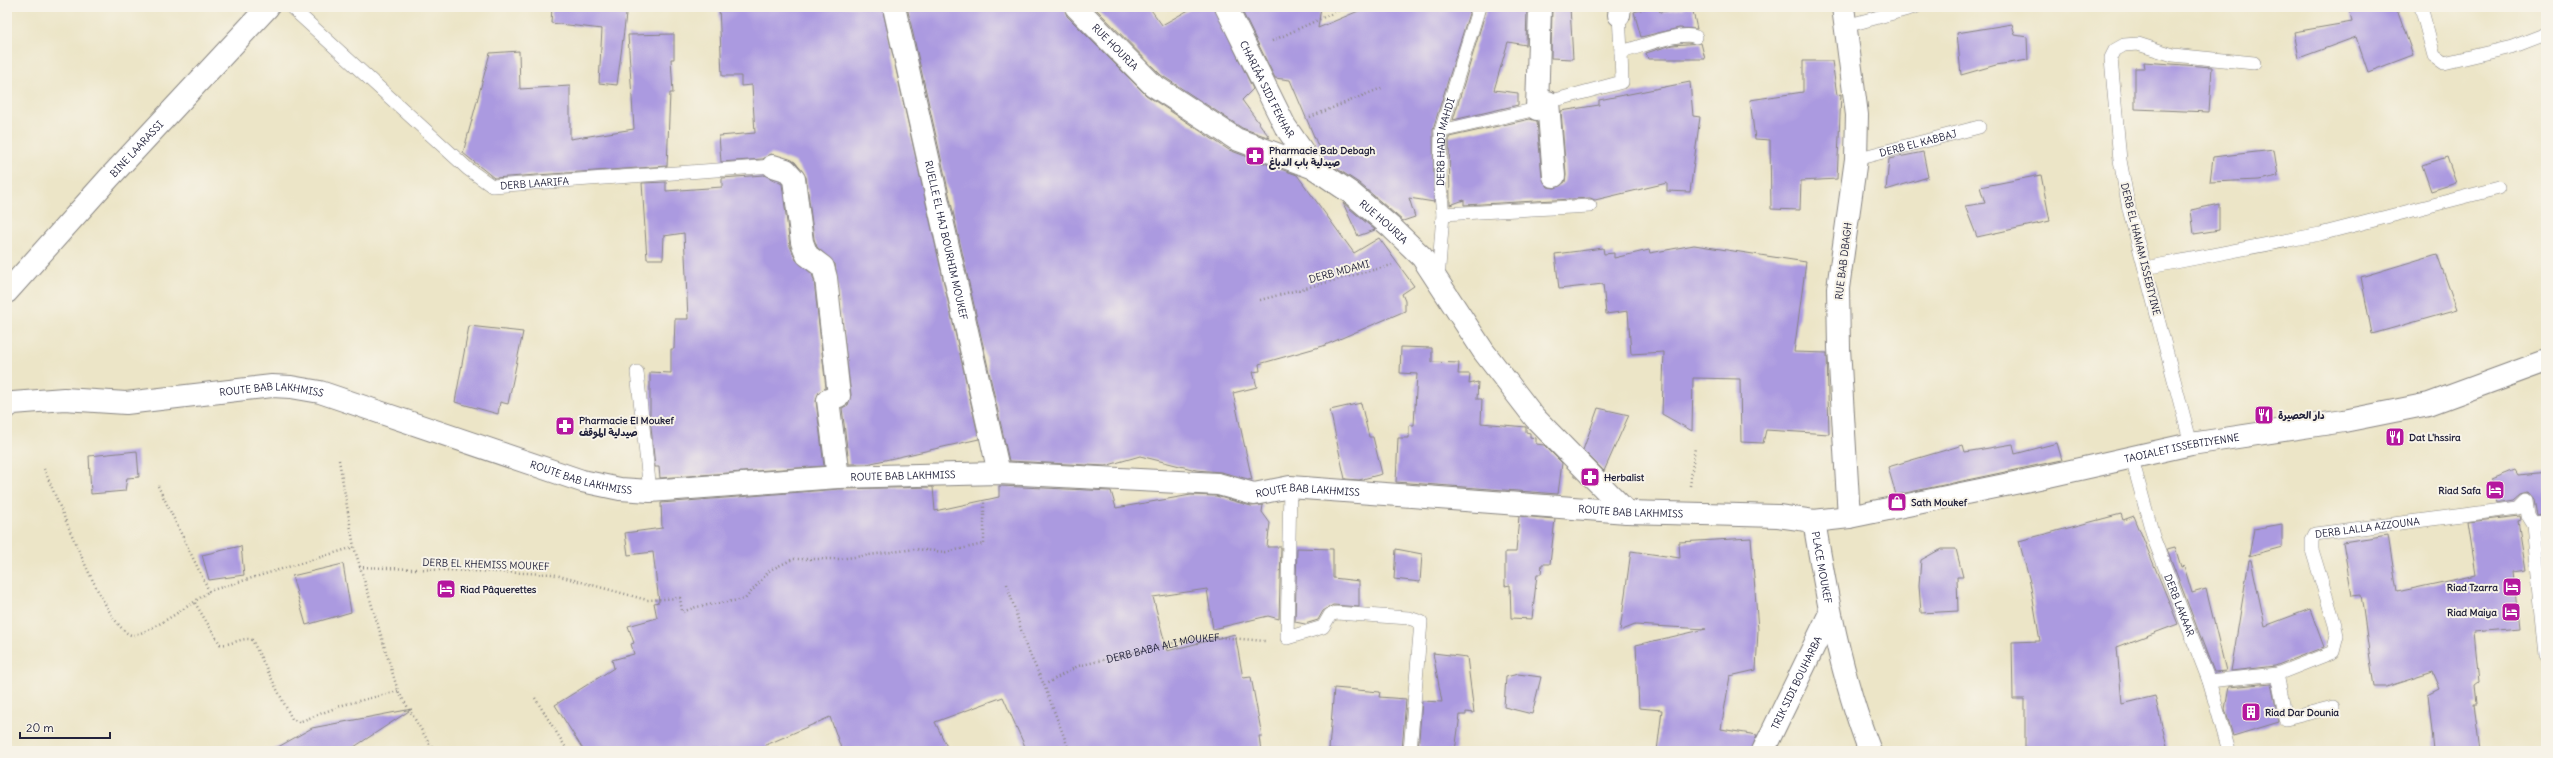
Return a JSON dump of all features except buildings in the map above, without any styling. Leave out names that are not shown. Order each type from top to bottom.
[{"type":"street","name":"BINE LAARASSI","points":[[7,292],[109,178],[268,7]]},
{"type":"street","name":"RUELLE EL HAJ BOURHIM MOUKEF","points":[[894,7],[999,473]]},
{"type":"street","name":"RUE HOURIA","points":[[1076,7],[1153,85],[1236,139],[1314,168],[1351,193],[1422,257],[1484,352],[1536,418],[1628,512]]},
{"type":"street","name":"CHARIÂA SIDI FEKHAR","points":[[1226,7],[1247,53],[1285,126],[1314,168]]},
{"type":"street","points":[[1540,7],[1543,106],[1554,176]]},
{"type":"street","name":"RUE BAB DBAGH","points":[[1845,17],[1857,115],[1856,159],[1838,288],[1839,348],[1849,516]]},
{"type":"street","points":[[774,166],[786,170],[794,179],[802,242],[807,255],[823,267],[826,278],[839,396],[828,400],[838,477]]},
{"type":"street","name":"TAOIALET ISSEBTIYENNE","points":[[1814,521],[1849,516],[2132,459],[2191,444],[2344,421],[2429,404],[2546,362]]},
{"type":"street","name":"ROUTE BAB LAKHMISS","points":[[7,407],[13,403],[64,399],[126,403],[272,386],[291,387],[320,392],[582,481],[620,489],[650,491],[838,477],[999,473],[1218,484],[1254,494],[1290,487],[1628,512],[1778,516],[1814,521]]},
{"type":"street","name":"PLACE MOUKEF","points":[[1814,521],[1830,613],[1852,704],[1870,751]]},
{"type":"street","name":"TRIK SIDI BOUHARBA","points":[[1763,751],[1830,613]]},
{"type":"lane","name":"DERB LAARIFA","points":[[291,7],[468,169],[492,186],[774,166]]},
{"type":"lane","name":"DERB HADJ MAHDI","points":[[1438,282],[1442,214],[1440,187],[1441,131],[1479,7]]},
{"type":"lane","points":[[1845,17],[1915,7]]},
{"type":"lane","points":[[2421,7],[2434,56],[2438,60],[2452,63],[2512,47],[2546,34]]},
{"type":"lane","points":[[1441,131],[1543,106],[1622,82],[1620,11]]},
{"type":"lane","points":[[1621,52],[1670,38],[1689,35],[1696,37]]},
{"type":"lane","name":"DERB EL HAMAM ISSEBTYINE","points":[[2191,444],[2129,209],[2120,160],[2111,58],[2115,50],[2124,46],[2138,44],[2172,55],[2254,63]]},
{"type":"lane","name":"DERB EL KABBAJ","points":[[1856,159],[1979,127]]},
{"type":"lane","points":[[2145,268],[2320,234],[2499,188]]},
{"type":"lane","points":[[1442,214],[1590,206]]},
{"type":"lane","points":[[637,372],[650,491]]},
{"type":"lane","name":"DERB LAKAAR","points":[[2132,459],[2154,539],[2209,681],[2229,751]]},
{"type":"lane","points":[[1290,487],[1287,638],[1323,627],[1330,615],[1336,613],[1409,618],[1421,622],[1410,751]]},
{"type":"lane","name":"DERB LALLA AZZOUNA","points":[[2209,681],[2277,674],[2333,652],[2337,636],[2312,550],[2312,540],[2315,534],[2518,508],[2526,500],[2528,516],[2533,524],[2546,655]]},
{"type":"lane","points":[[2533,524],[2546,523]]},
{"type":"lane","points":[[2277,674],[2286,719],[2334,707]]},
{"type":"path","points":[[1247,53],[1346,7]]},
{"type":"path","points":[[1285,126],[1335,109],[1384,87]]},
{"type":"path","name":"DERB MDAMI","points":[[1260,300],[1422,257]]},
{"type":"path","points":[[1687,514],[1695,447]]},
{"type":"path","points":[[339,460],[354,547],[398,691],[434,751]]},
{"type":"path","points":[[44,470],[97,591],[118,626],[127,633],[139,633],[195,603],[209,591],[354,547]]},
{"type":"path","name":"DERB EL KHEMISS MOUKEF","points":[[360,567],[552,574],[647,600],[680,598],[682,612],[696,607],[745,599],[770,570],[793,559],[839,559],[915,549],[946,552],[984,544],[985,503],[974,474]]},
{"type":"path","points":[[158,486],[209,591]]},
{"type":"path","points":[[1007,584],[1026,646],[1044,685],[1068,747],[1062,751]]},
{"type":"path","points":[[195,603],[220,644],[231,644],[247,638],[254,642],[292,719],[299,722],[343,705],[398,691]]},
{"type":"path","name":"DERB BABA ALI MOUKEF","points":[[1044,685],[1078,666],[1190,638],[1218,637],[1278,643],[1287,638]]},
{"type":"path","points":[[535,698],[568,751]]},
{"type":"place","name":"Pharmacie Bab Debagh صيدلية باب الدباغ","points":[[1255,156]]},
{"type":"place","name":"دار الحصيرة","points":[[2264,415]]},
{"type":"place","name":"Pharmacie El Moukef صيدلية الموقف","points":[[565,426]]},
{"type":"place","name":"Dat L'hssira","points":[[2395,437]]},
{"type":"place","name":"Herbalist","points":[[1590,477]]},
{"type":"place","name":"Riad Safa","points":[[2495,490]]},
{"type":"place","name":"Sath Moukef","points":[[1897,502]]},
{"type":"place","name":"Riad Tzarra","points":[[2512,587]]},
{"type":"place","name":"Riad Pâquerettes","points":[[446,589]]},
{"type":"place","name":"Riad Maiya","points":[[2511,612]]},
{"type":"place","name":"Riad Dar Dounia","points":[[2251,712]]}]
